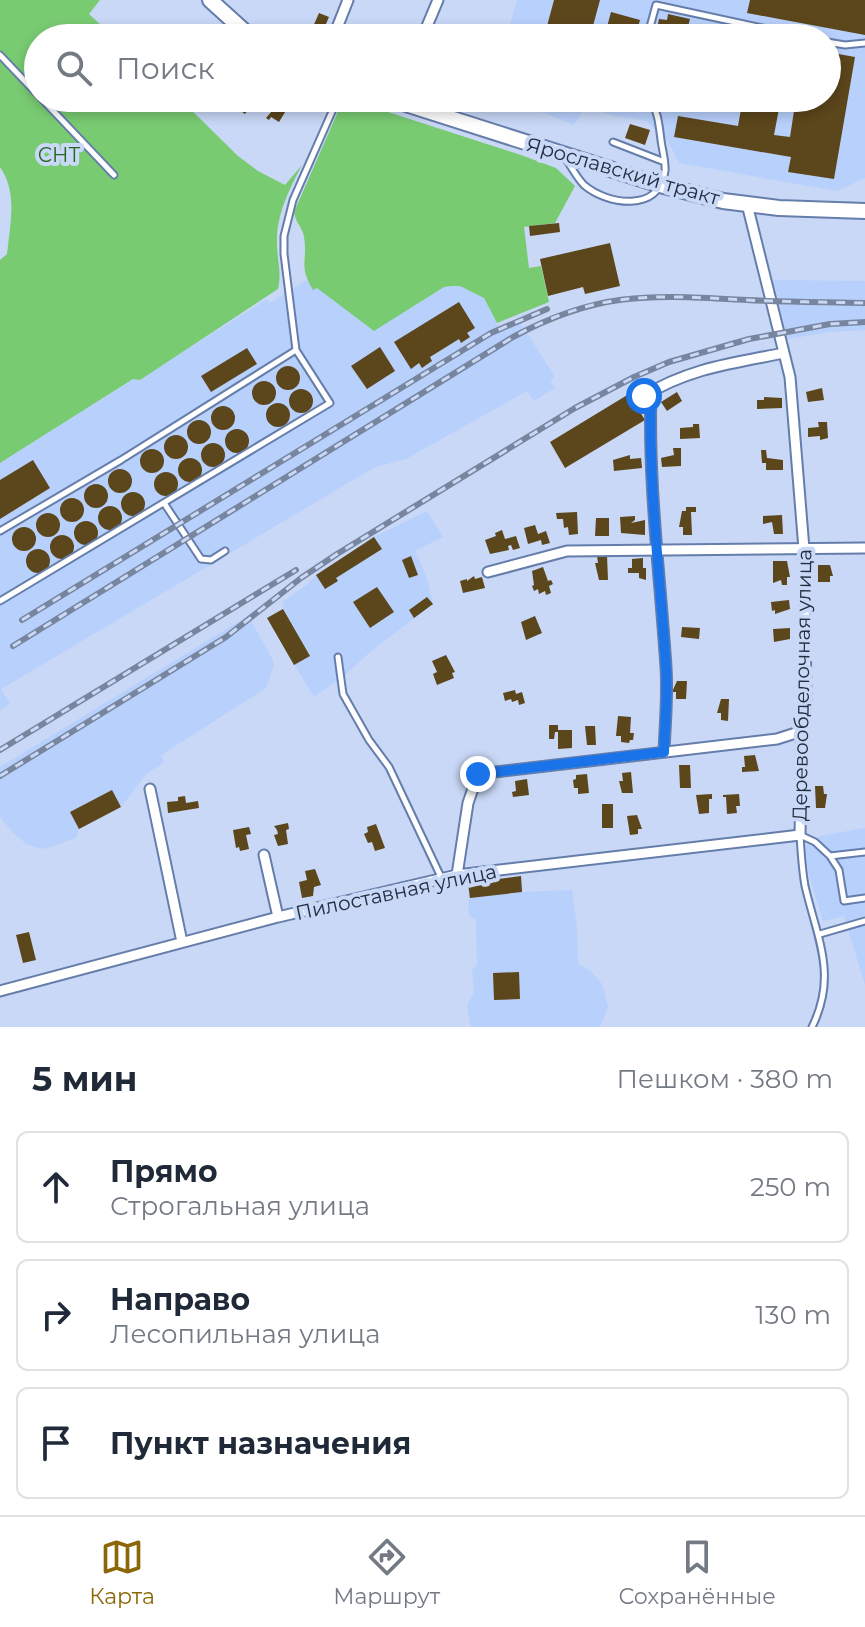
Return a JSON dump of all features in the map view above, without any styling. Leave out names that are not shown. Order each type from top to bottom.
[{"type":"street","points":[[210,0],[237,24]]},
{"type":"street","points":[[339,24],[348,0]]},
{"type":"street","points":[[428,24],[438,0]]},
{"type":"street","name":"Ярославский тракт","points":[[433,112],[660,185],[723,201],[865,211]]},
{"type":"street","name":"Деревообделочная улица","points":[[747,204],[790,377],[804,549],[806,699],[802,731],[800,835]]},
{"type":"street","points":[[664,752],[666,668],[648,394],[692,372],[784,353]]},
{"type":"street","points":[[488,572],[567,551],[865,548]]},
{"type":"street","points":[[457,875],[468,803],[478,774],[777,739],[802,731]]},
{"type":"street","points":[[150,789],[182,942]]},
{"type":"street","name":"Пилоставная улица","points":[[0,991],[278,917],[457,875],[800,835]]},
{"type":"street","points":[[264,855],[278,917]]},
{"type":"lane","points":[[651,24],[656,5],[744,24]]},
{"type":"lane","points":[[841,44],[865,43]]},
{"type":"lane","points":[[0,55],[24,80]]},
{"type":"lane","points":[[54,112],[114,175]]},
{"type":"lane","points":[[0,601],[330,403],[296,350],[284,254],[285,223],[332,112]]},
{"type":"lane","points":[[564,155],[584,184],[600,195],[623,203],[646,198],[660,185],[665,171],[657,112]]},
{"type":"lane","points":[[613,142],[663,161]]},
{"type":"lane","points":[[0,531],[121,460],[296,350]]},
{"type":"lane","points":[[164,503],[201,559],[211,560],[225,551]]},
{"type":"lane","points":[[338,657],[343,694],[369,740],[389,767],[442,878]]},
{"type":"lane","points":[[800,835],[815,842],[830,856],[839,870],[844,901],[865,898]]},
{"type":"lane","points":[[800,835],[805,885],[820,934],[826,984],[823,1001],[812,1027]]},
{"type":"lane","points":[[830,856],[865,852]]},
{"type":"lane","points":[[820,934],[865,921]]},
{"type":"shaded area","points":[[517,0],[865,0],[865,178],[837,191],[679,163],[668,141],[646,121],[601,112],[841,112],[841,24],[510,24]]},
{"type":"shaded area","points":[[542,112],[582,112],[574,125]]},
{"type":"shaded area","points":[[307,280],[313,289],[460,286],[484,298],[501,331],[520,322],[555,377],[550,381],[555,388],[534,401],[527,391],[406,459],[375,467],[1,689],[10,704],[0,711],[0,463],[267,299],[270,303]]},
{"type":"shaded area","points":[[773,280],[865,281],[865,330],[788,339]]},
{"type":"shaded area","points":[[427,511],[443,537],[415,551],[426,575],[433,604],[314,697],[267,618],[283,609],[283,602],[316,575],[374,537]]},
{"type":"shaded area","points":[[248,616],[273,660],[266,688],[161,755],[164,762],[146,774],[121,807],[79,829],[76,838],[44,849],[28,845],[14,834],[0,817],[0,767]]},
{"type":"shaded area","points":[[865,828],[865,985],[844,916],[823,921],[809,876],[805,845],[813,845],[819,836]]},
{"type":"shaded area","points":[[521,876],[523,892],[572,890],[578,964],[590,970],[602,984],[608,1007],[600,1027],[471,1027],[467,1005],[474,992],[472,970],[477,965],[476,920],[469,916],[468,883]]},
{"type":"green space","name":"СНТ","points":[[0,0],[100,0],[89,14],[100,24],[24,24],[24,112],[193,112],[238,156],[285,185],[302,165],[288,193],[279,223],[278,289],[140,380],[133,379],[0,463],[0,260],[7,254],[11,198],[0,167]]},
{"type":"green space","points":[[338,112],[388,112],[556,168],[575,186],[555,223],[524,227],[529,268],[541,266],[549,302],[497,323],[484,298],[460,286],[444,287],[374,331],[317,288],[313,290],[305,269],[303,234],[294,212]]},
{"type":"building","points":[[554,0],[600,0],[594,24],[548,24]]},
{"type":"building","points":[[750,0],[865,0],[865,35],[841,31],[841,24],[806,24],[747,13]]},
{"type":"building","points":[[611,12],[640,20],[639,24],[608,24]]},
{"type":"building","points":[[319,13],[329,17],[326,24],[314,24]]},
{"type":"building","points":[[668,14],[690,19],[689,24],[658,24],[659,19],[667,20]]},
{"type":"building","points":[[841,54],[855,57],[834,179],[788,172],[791,157],[674,137],[678,116],[738,126],[740,112],[778,112],[774,135],[790,137],[794,112],[841,112]]},
{"type":"building","points":[[271,112],[285,112],[279,122],[271,117],[269,120],[266,118]]},
{"type":"building","points":[[630,124],[650,130],[645,145],[625,138]]},
{"type":"building","points":[[559,223],[560,232],[530,236],[529,226]]},
{"type":"building","points":[[610,243],[620,286],[585,294],[583,287],[548,296],[540,259]]},
{"type":"building","points":[[459,302],[475,328],[467,333],[470,337],[461,343],[459,339],[430,357],[432,361],[422,368],[419,363],[411,369],[394,342]]},
{"type":"building","points":[[380,347],[395,371],[367,389],[351,366]]},
{"type":"building","points":[[247,348],[257,364],[211,392],[201,376]]},
{"type":"building","points":[[288,366],[299,373],[300,378],[293,389],[288,390],[277,383],[276,378],[283,367]]},
{"type":"building","points":[[264,381],[275,388],[276,393],[269,404],[264,405],[253,398],[252,393],[259,382]]},
{"type":"building","points":[[822,388],[824,400],[808,402],[806,392]]},
{"type":"building","points":[[301,389],[312,396],[313,401],[306,412],[301,413],[290,406],[289,401],[296,390]]},
{"type":"building","points":[[677,392],[682,401],[667,411],[661,402]]},
{"type":"building","points":[[629,394],[645,420],[565,468],[550,442]]},
{"type":"building","points":[[764,397],[782,398],[782,408],[757,409],[757,400],[764,400]]},
{"type":"building","points":[[278,403],[289,410],[290,415],[283,426],[278,427],[267,420],[266,415],[273,404]]},
{"type":"building","points":[[223,406],[234,413],[235,418],[228,429],[223,430],[212,423],[211,418],[218,407]]},
{"type":"building","points":[[199,420],[210,427],[211,432],[204,443],[199,444],[188,437],[187,432],[194,421]]},
{"type":"building","points":[[818,422],[827,422],[828,438],[808,437],[808,428],[819,427]]},
{"type":"building","points":[[693,424],[699,424],[700,438],[680,439],[680,428],[693,427]]},
{"type":"building","points":[[237,429],[248,436],[249,441],[242,452],[237,453],[226,446],[225,441],[232,430]]},
{"type":"building","points":[[176,435],[187,442],[188,447],[181,458],[176,459],[165,452],[164,447],[171,436]]},
{"type":"building","points":[[213,443],[224,450],[225,455],[218,466],[213,467],[202,460],[201,455],[208,444]]},
{"type":"building","points":[[673,448],[681,448],[681,466],[662,467],[661,458],[674,455]]},
{"type":"building","points":[[152,449],[163,456],[164,461],[157,472],[152,473],[141,466],[140,461],[147,450]]},
{"type":"building","points":[[761,450],[766,450],[767,458],[783,460],[783,470],[766,470]]},
{"type":"building","points":[[630,455],[630,459],[641,458],[642,468],[614,471],[613,460]]},
{"type":"building","points":[[190,458],[201,465],[202,470],[195,481],[190,482],[179,475],[178,470],[185,459]]},
{"type":"building","points":[[33,460],[50,488],[0,519],[0,480]]},
{"type":"building","points":[[120,469],[131,476],[132,481],[125,492],[120,493],[109,486],[108,481],[115,470]]},
{"type":"building","points":[[166,472],[177,479],[178,484],[171,495],[166,496],[155,489],[154,484],[161,473]]},
{"type":"building","points":[[96,484],[107,491],[108,496],[101,507],[96,508],[85,501],[84,496],[91,485]]},
{"type":"building","points":[[133,492],[144,499],[145,504],[138,515],[133,516],[122,509],[121,504],[128,493]]},
{"type":"building","points":[[72,498],[83,505],[84,510],[77,521],[72,522],[61,515],[60,510],[67,499]]},
{"type":"building","points":[[110,506],[121,513],[122,518],[115,529],[110,530],[99,523],[98,518],[105,507]]},
{"type":"building","points":[[686,507],[696,507],[696,512],[691,512],[692,535],[683,535],[683,527],[679,527],[682,511],[686,511]]},
{"type":"building","points":[[577,512],[578,534],[569,535],[568,527],[564,528],[563,519],[557,519],[556,513]]},
{"type":"building","points":[[48,513],[59,520],[60,525],[53,536],[48,537],[37,530],[36,525],[43,514]]},
{"type":"building","points":[[782,515],[783,534],[774,534],[772,522],[763,524],[763,516]]},
{"type":"building","points":[[635,516],[631,523],[645,520],[645,535],[621,533],[620,517]]},
{"type":"building","points":[[596,518],[609,518],[609,536],[595,536]]},
{"type":"building","points":[[86,521],[97,528],[98,533],[91,544],[86,545],[75,538],[74,533],[81,522]]},
{"type":"building","points":[[535,525],[538,534],[546,531],[550,543],[542,545],[541,540],[528,544],[524,528]]},
{"type":"building","points":[[24,527],[35,534],[36,539],[29,550],[24,551],[13,544],[12,539],[19,528]]},
{"type":"building","points":[[502,530],[505,539],[516,536],[520,548],[513,550],[511,545],[508,546],[509,550],[490,554],[485,540]]},
{"type":"building","points":[[62,535],[73,542],[74,547],[67,558],[62,559],[51,552],[50,547],[57,536]]},
{"type":"building","points":[[374,537],[382,549],[336,578],[338,581],[325,589],[316,575]]},
{"type":"building","points":[[38,549],[49,556],[50,561],[43,572],[38,573],[27,566],[26,561],[33,550]]},
{"type":"building","points":[[607,555],[608,580],[599,580],[595,563],[598,563],[597,556]]},
{"type":"building","points":[[411,556],[418,575],[409,578],[402,560]]},
{"type":"building","points":[[643,558],[646,580],[639,578],[639,573],[628,573],[628,568],[632,568],[632,559]]},
{"type":"building","points":[[773,561],[787,561],[790,577],[787,577],[787,585],[782,585],[781,580],[773,583]]},
{"type":"building","points":[[818,565],[830,565],[833,576],[830,576],[830,582],[818,582]]},
{"type":"building","points":[[543,567],[548,581],[551,580],[553,584],[549,586],[551,593],[546,595],[545,591],[539,594],[538,589],[534,591],[532,586],[532,571]]},
{"type":"building","points":[[474,576],[475,579],[482,577],[485,588],[463,593],[460,581]]},
{"type":"building","points":[[377,587],[394,612],[370,628],[353,602]]},
{"type":"building","points":[[427,597],[433,604],[414,618],[409,610]]},
{"type":"building","points":[[789,600],[790,609],[775,614],[775,610],[772,611],[771,602]]},
{"type":"building","points":[[283,609],[310,656],[294,665],[267,618]]},
{"type":"building","points":[[535,616],[542,633],[526,640],[521,622]]},
{"type":"building","points":[[682,627],[700,628],[699,639],[681,637]]},
{"type":"building","points":[[790,628],[790,639],[774,642],[773,629]]},
{"type":"building","points":[[446,655],[455,672],[452,673],[454,678],[437,685],[433,674],[437,672],[432,661]]},
{"type":"building","points":[[677,681],[687,681],[686,699],[676,699],[676,692],[672,692]]},
{"type":"building","points":[[515,690],[516,694],[522,692],[525,703],[519,705],[518,700],[512,702],[511,699],[505,701],[503,693]]},
{"type":"building","points":[[721,699],[729,699],[728,721],[721,720],[721,713],[717,713]]},
{"type":"building","points":[[618,716],[631,717],[630,733],[634,733],[629,743],[621,742],[621,736],[616,736]]},
{"type":"building","points":[[549,725],[558,725],[558,730],[572,730],[572,748],[558,749],[558,732],[555,732],[554,739],[549,739]]},
{"type":"building","points":[[585,726],[595,726],[596,745],[587,745]]},
{"type":"building","points":[[755,755],[759,771],[742,772],[744,756]]},
{"type":"building","points":[[679,765],[690,765],[691,788],[680,788]]},
{"type":"building","points":[[631,772],[633,793],[622,793],[619,781],[623,781],[622,773]]},
{"type":"building","points":[[587,774],[589,793],[578,794],[573,780],[576,775]]},
{"type":"building","points":[[527,779],[529,795],[513,797],[515,781]]},
{"type":"building","points":[[815,786],[823,786],[824,794],[827,794],[825,808],[816,808]]},
{"type":"building","points":[[112,790],[121,807],[79,829],[70,812]]},
{"type":"building","points":[[712,794],[709,813],[699,814],[696,795]]},
{"type":"building","points":[[739,794],[737,813],[727,814],[726,797],[723,795]]},
{"type":"building","points":[[185,796],[186,803],[198,801],[199,808],[168,813],[167,802],[178,801],[178,797]]},
{"type":"building","points":[[602,804],[613,804],[613,828],[602,828]]},
{"type":"building","points":[[637,815],[642,829],[638,829],[638,834],[630,835],[627,816]]},
{"type":"building","points":[[288,823],[288,844],[278,846],[274,826]]},
{"type":"building","points":[[376,824],[385,848],[375,851],[364,834],[368,832],[367,827]]},
{"type":"building","points":[[249,827],[251,834],[246,835],[249,849],[240,851],[239,847],[236,848],[233,830]]},
{"type":"building","points":[[315,869],[321,885],[314,887],[313,896],[302,898],[299,882],[307,880],[305,871]]},
{"type":"building","points":[[521,876],[522,892],[470,898],[468,883]]},
{"type":"building","points":[[29,932],[36,960],[23,963],[16,935]]},
{"type":"building","points":[[519,972],[520,999],[494,1000],[493,973]]},
{"type":"railway","points":[[13,646],[513,337],[544,322],[600,303],[655,297],[865,303]]},
{"type":"railway","points":[[22,620],[491,333],[547,309]]},
{"type":"railway","points":[[0,776],[226,637],[337,554],[575,408],[634,377],[669,362],[749,339],[830,324],[865,322]]},
{"type":"railway","points":[[0,750],[296,570]]},
{"type":"route","points":[[478,774],[664,752],[666,668],[661,626],[651,392],[644,396]]}]
